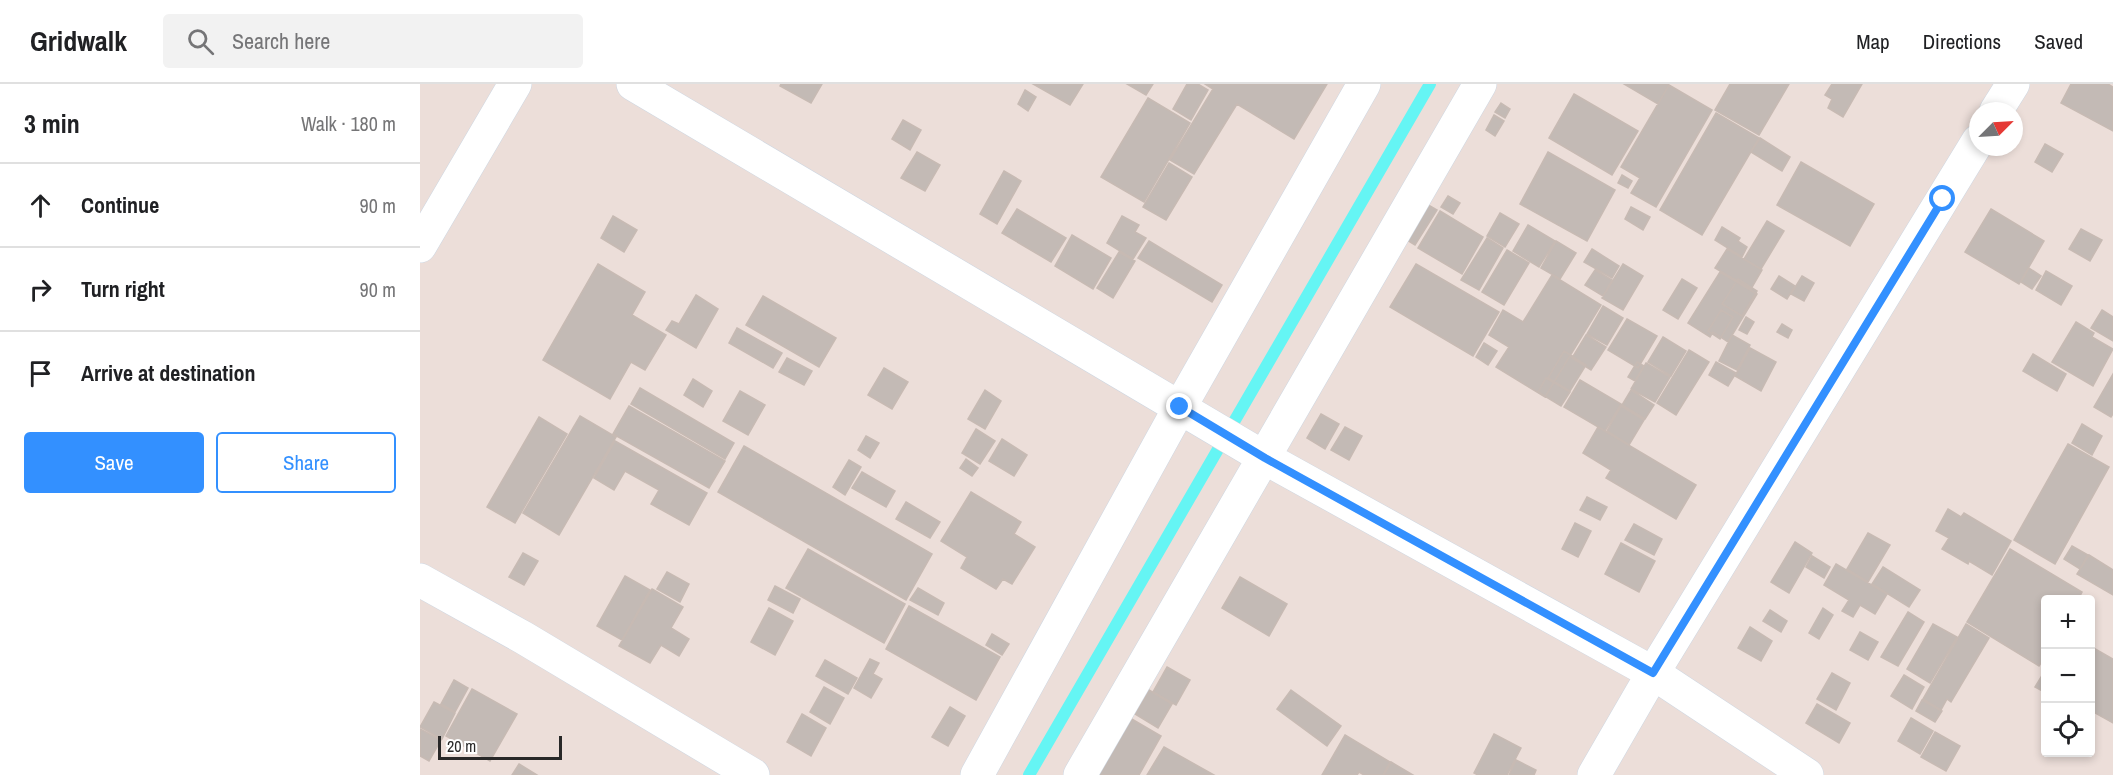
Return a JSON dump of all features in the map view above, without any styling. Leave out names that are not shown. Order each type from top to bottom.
[{"type":"street","points":[[420,246],[515,84]]},
{"type":"street","points":[[633,84],[1256,452],[1653,673],[1807,775]]},
{"type":"street","points":[[977,775],[1191,413],[1364,84]]},
{"type":"street","points":[[1080,775],[1256,452],[1480,84]]},
{"type":"street","points":[[2002,102],[2013,84]]},
{"type":"street","points":[[1594,775],[1653,673],[1969,156]]},
{"type":"street","points":[[420,580],[524,638],[753,775]]},
{"type":"building","points":[[781,84],[822,84],[811,103],[780,86]]},
{"type":"building","points":[[1033,84],[1083,84],[1070,105]]},
{"type":"building","points":[[1127,84],[1153,84],[1146,95]]},
{"type":"building","points":[[1187,84],[1198,84],[1208,90],[1191,120],[1173,109]]},
{"type":"building","points":[[1205,84],[1327,84],[1294,139],[1237,104],[1194,174],[1170,160],[1213,89]]},
{"type":"building","points":[[1624,84],[1667,84],[1669,85],[1658,104]]},
{"type":"building","points":[[1730,84],[1789,84],[1759,135],[1715,110]]},
{"type":"building","points":[[1832,84],[1862,84],[1843,117],[1828,108],[1832,99],[1825,95]]},
{"type":"building","points":[[2071,84],[2108,84],[2113,87],[2113,131],[2061,103]]},
{"type":"building","points":[[1669,85],[1712,110],[1656,207],[1631,193],[1640,178],[1621,167]]},
{"type":"building","points":[[1025,90],[1036,97],[1028,111],[1018,104]]},
{"type":"building","points":[[1574,94],[1638,131],[1612,175],[1549,138]]},
{"type":"building","points":[[1148,98],[1190,123],[1144,202],[1101,177]]},
{"type":"building","points":[[1501,103],[1510,109],[1505,118],[1495,112]]},
{"type":"building","points":[[1716,113],[1759,138],[1702,235],[1660,210]]},
{"type":"building","points":[[1494,115],[1504,121],[1495,136],[1486,130]]},
{"type":"building","points":[[903,120],[921,130],[910,150],[892,139]]},
{"type":"building","points":[[1760,138],[1790,157],[1782,171],[1751,152]]},
{"type":"building","points":[[2045,144],[2063,154],[2052,172],[2035,162]]},
{"type":"building","points":[[917,152],[940,165],[925,191],[901,178]]},
{"type":"building","points":[[1548,152],[1615,190],[1587,241],[1520,204]]},
{"type":"building","points":[[1801,162],[1874,204],[1850,246],[1777,205]]},
{"type":"building","points":[[1169,163],[1192,177],[1166,220],[1143,207]]},
{"type":"building","points":[[1004,171],[1021,181],[997,224],[980,214]]},
{"type":"building","points":[[1622,175],[1632,181],[1628,188],[1618,183]]},
{"type":"building","points":[[1448,196],[1460,203],[1453,214],[1441,207]]},
{"type":"building","points":[[1418,199],[1437,210],[1415,245],[1397,234]]},
{"type":"building","points":[[1631,207],[1650,217],[1643,230],[1625,219]]},
{"type":"building","points":[[1017,209],[1066,238],[1051,262],[1002,233]]},
{"type":"building","points":[[1991,209],[2044,241],[2019,284],[1965,252]]},
{"type":"building","points":[[1440,211],[1483,237],[1462,274],[1418,248]]},
{"type":"building","points":[[1500,213],[1519,224],[1505,247],[1487,236]]},
{"type":"building","points":[[613,216],[637,230],[624,252],[601,238]]},
{"type":"building","points":[[1122,216],[1139,225],[1135,232],[1146,238],[1133,259],[1107,243]]},
{"type":"building","points":[[1767,221],[1784,231],[1761,269],[1744,259]]},
{"type":"building","points":[[1528,225],[1555,241],[1539,267],[1513,251]]},
{"type":"building","points":[[1722,227],[1740,238],[1738,241],[1747,247],[1742,257],[1715,240]]},
{"type":"building","points":[[2081,229],[2102,240],[2090,261],[2069,249]]},
{"type":"building","points":[[1072,235],[1111,258],[1093,289],[1055,266]]},
{"type":"building","points":[[1487,238],[1503,248],[1479,290],[1461,280]]},
{"type":"building","points":[[1149,241],[1222,285],[1212,302],[1138,258]]},
{"type":"building","points":[[1556,241],[1576,253],[1560,279],[1541,268]]},
{"type":"building","points":[[1592,249],[1619,266],[1612,278],[1584,262]]},
{"type":"building","points":[[1727,249],[1762,270],[1751,289],[1715,268]]},
{"type":"building","points":[[1507,250],[1529,263],[1504,305],[1482,292]]},
{"type":"building","points":[[1119,252],[1135,261],[1113,298],[1097,288]]},
{"type":"building","points":[[598,264],[645,292],[632,315],[666,335],[645,370],[631,362],[610,399],[543,360]]},
{"type":"building","points":[[1416,264],[1499,312],[1473,356],[1390,307]]},
{"type":"building","points":[[1623,264],[1643,276],[1623,310],[1602,298]]},
{"type":"building","points":[[2029,268],[2041,276],[2032,289],[2021,282]]},
{"type":"building","points":[[1595,270],[1612,280],[1603,296],[1585,285]]},
{"type":"building","points":[[2046,271],[2072,286],[2061,305],[2036,290]]},
{"type":"building","points":[[1720,272],[1757,294],[1728,342],[1713,332],[1710,337],[1688,323]]},
{"type":"building","points":[[1552,275],[1601,305],[1545,397],[1496,367],[1509,347],[1489,335],[1503,310],[1523,322]]},
{"type":"building","points":[[1779,276],[1795,286],[1787,299],[1771,289]]},
{"type":"building","points":[[1802,276],[1814,283],[1804,301],[1791,294]]},
{"type":"building","points":[[1682,279],[1697,288],[1678,319],[1663,310]]},
{"type":"building","points":[[1738,279],[1757,291],[1742,316],[1722,304]]},
{"type":"building","points":[[696,295],[718,309],[696,348],[666,330],[672,321],[679,324]]},
{"type":"building","points":[[763,296],[836,338],[819,367],[746,325]]},
{"type":"building","points":[[1603,306],[1623,318],[1607,345],[1587,334]]},
{"type":"building","points":[[1721,310],[1733,317],[1720,339],[1708,331]]},
{"type":"building","points":[[2102,310],[2113,317],[2113,341],[2091,328]]},
{"type":"building","points":[[1746,317],[1754,322],[1747,334],[1739,330]]},
{"type":"building","points":[[1627,319],[1657,336],[1638,368],[1608,350]]},
{"type":"building","points":[[2076,322],[2094,333],[2092,337],[2113,349],[2093,386],[2052,362]]},
{"type":"building","points":[[1782,324],[1792,330],[1788,338],[1777,332]]},
{"type":"building","points":[[737,328],[782,353],[773,368],[729,343]]},
{"type":"building","points":[[1586,335],[1606,347],[1591,370],[1572,358]]},
{"type":"building","points":[[1732,335],[1750,345],[1737,370],[1719,361]]},
{"type":"building","points":[[1663,337],[1686,351],[1671,376],[1648,362]]},
{"type":"building","points":[[1484,343],[1497,351],[1488,365],[1476,357]]},
{"type":"building","points":[[1750,348],[1776,362],[1761,391],[1735,376]]},
{"type":"building","points":[[1689,350],[1709,362],[1676,415],[1657,403]]},
{"type":"building","points":[[1564,351],[1586,365],[1570,391],[1548,378]]},
{"type":"building","points":[[2033,354],[2066,374],[2057,391],[2023,371]]},
{"type":"building","points":[[787,358],[812,371],[804,385],[779,372]]},
{"type":"building","points":[[1637,362],[1644,366],[1635,381],[1628,377]]},
{"type":"building","points":[[1716,362],[1736,373],[1728,386],[1709,375]]},
{"type":"building","points":[[1646,363],[1670,377],[1655,402],[1631,389]]},
{"type":"building","points":[[884,368],[908,382],[892,409],[868,395]]},
{"type":"building","points":[[2113,374],[2113,414],[2111,417],[2094,407]]},
{"type":"building","points":[[1546,378],[1570,392],[1561,406],[1538,392]]},
{"type":"building","points":[[693,379],[712,391],[703,407],[684,395]]},
{"type":"building","points":[[1580,380],[1621,404],[1605,431],[1564,407]]},
{"type":"building","points":[[640,388],[734,443],[725,459],[631,404]]},
{"type":"building","points":[[985,390],[1001,401],[985,429],[968,419]]},
{"type":"building","points":[[1631,390],[1654,405],[1645,419],[1622,405]]},
{"type":"building","points":[[740,391],[765,405],[748,435],[723,421]]},
{"type":"building","points":[[629,406],[725,461],[709,488],[613,434]]},
{"type":"building","points":[[1621,406],[1644,420],[1629,445],[1607,431]]},
{"type":"building","points":[[1321,414],[1339,424],[1325,449],[1307,438]]},
{"type":"building","points":[[580,416],[616,437],[559,535],[523,513]]},
{"type":"building","points":[[539,417],[567,434],[515,523],[487,507]]},
{"type":"building","points":[[2082,424],[2102,436],[2092,455],[2072,443]]},
{"type":"building","points":[[1345,427],[1362,436],[1349,460],[1331,450]]},
{"type":"building","points":[[1598,427],[1696,485],[1676,519],[1606,478],[1611,470],[1583,453]]},
{"type":"building","points":[[976,429],[995,441],[980,464],[962,453]]},
{"type":"building","points":[[866,436],[879,443],[870,458],[858,450]]},
{"type":"building","points":[[1002,439],[1027,455],[1014,476],[989,461]]},
{"type":"building","points":[[615,441],[707,493],[689,525],[651,504],[659,490],[625,471],[614,490],[594,478]]},
{"type":"building","points":[[2068,444],[2109,467],[2055,564],[2014,540]]},
{"type":"building","points":[[744,446],[932,554],[906,600],[718,492]]},
{"type":"building","points":[[966,459],[978,468],[972,476],[960,468]]},
{"type":"building","points":[[849,460],[861,467],[845,495],[833,487]]},
{"type":"building","points":[[862,472],[895,491],[886,507],[852,488]]},
{"type":"building","points":[[971,492],[1021,522],[1014,534],[1035,547],[1012,584],[1003,579],[996,589],[961,568],[967,557],[941,541]]},
{"type":"building","points":[[1587,497],[1607,507],[1600,520],[1580,510]]},
{"type":"building","points":[[906,502],[940,522],[930,538],[896,519]]},
{"type":"building","points":[[1948,509],[1961,517],[1964,513],[2011,541],[1992,575],[1969,561],[1968,564],[1942,549],[1949,538],[1936,531]]},
{"type":"building","points":[[1575,523],[1591,531],[1578,557],[1562,549]]},
{"type":"building","points":[[1634,524],[1662,539],[1654,555],[1625,540]]},
{"type":"building","points":[[1868,533],[1890,545],[1868,582],[1847,569]]},
{"type":"building","points":[[1795,542],[1812,553],[1789,593],[1771,582]]},
{"type":"building","points":[[1621,543],[1655,561],[1639,592],[1605,574]]},
{"type":"building","points":[[2072,546],[2088,555],[2080,569],[2064,559]]},
{"type":"building","points":[[808,549],[905,604],[884,643],[786,588]]},
{"type":"building","points":[[2010,549],[2082,592],[2080,595],[2041,595],[2041,663],[2039,666],[1967,622]]},
{"type":"building","points":[[523,553],[538,561],[524,585],[509,577]]},
{"type":"building","points":[[2089,555],[2113,570],[2113,595],[2077,574]]},
{"type":"building","points":[[1812,556],[1830,567],[1824,578],[1806,567]]},
{"type":"building","points":[[1836,564],[1887,594],[1875,614],[1860,605],[1853,617],[1842,611],[1849,600],[1824,585]]},
{"type":"building","points":[[1883,567],[1920,590],[1909,607],[1872,584]]},
{"type":"building","points":[[667,572],[689,584],[680,602],[657,589]]},
{"type":"building","points":[[625,576],[650,590],[622,640],[597,626]]},
{"type":"building","points":[[1240,577],[1287,604],[1269,636],[1222,608]]},
{"type":"building","points":[[775,586],[800,599],[793,613],[768,600]]},
{"type":"building","points":[[918,588],[944,603],[938,615],[910,600]]},
{"type":"building","points":[[652,589],[683,607],[671,628],[689,639],[679,656],[661,645],[650,663],[619,646]]},
{"type":"building","points":[[909,606],[1000,657],[976,700],[886,649]]},
{"type":"building","points":[[769,608],[793,621],[775,655],[751,642]]},
{"type":"building","points":[[1823,608],[1833,615],[1819,639],[1809,633]]},
{"type":"building","points":[[1770,610],[1787,621],[1781,632],[1763,621]]},
{"type":"building","points":[[1908,612],[1924,622],[1898,666],[1881,657]]},
{"type":"building","points":[[1933,624],[1957,637],[1930,683],[1907,669]]},
{"type":"building","points":[[1966,624],[1989,638],[1951,702],[1947,699],[1941,710],[1923,699]]},
{"type":"building","points":[[1750,627],[1772,641],[1761,661],[1738,648]]},
{"type":"building","points":[[1860,632],[1878,642],[1868,660],[1850,650]]},
{"type":"building","points":[[992,634],[1009,644],[1002,655],[986,645]]},
{"type":"building","points":[[2095,649],[2113,659],[2113,723],[2095,713]]},
{"type":"building","points":[[870,659],[879,663],[873,674],[882,679],[871,698],[854,688]]},
{"type":"building","points":[[825,660],[857,678],[848,694],[816,676]]},
{"type":"building","points":[[1167,667],[1190,680],[1176,705],[1153,692]]},
{"type":"building","points":[[1832,673],[1850,683],[1836,710],[1817,699]]},
{"type":"building","points":[[1904,675],[1924,687],[1912,709],[1891,696]]},
{"type":"building","points":[[2041,677],[2041,690],[2035,687]]},
{"type":"building","points":[[454,680],[468,688],[455,712],[441,704]]},
{"type":"building","points":[[824,687],[844,698],[830,724],[810,712]]},
{"type":"building","points":[[472,689],[517,714],[490,761],[446,736]]},
{"type":"building","points":[[1149,690],[1172,704],[1158,728],[1135,714]]},
{"type":"building","points":[[1291,690],[1341,726],[1327,746],[1277,709]]},
{"type":"building","points":[[1922,700],[1942,711],[1935,722],[1916,711]]},
{"type":"building","points":[[434,702],[455,713],[442,739],[420,727]]},
{"type":"building","points":[[1817,704],[1850,723],[1839,743],[1806,723]]},
{"type":"building","points":[[950,707],[965,716],[948,746],[932,737]]},
{"type":"building","points":[[802,714],[826,728],[811,756],[787,742]]},
{"type":"building","points":[[1130,718],[1161,736],[1139,775],[1097,775]]},
{"type":"building","points":[[1911,718],[1933,731],[1920,754],[1898,741]]},
{"type":"building","points":[[420,729],[441,740],[429,761],[420,756]]},
{"type":"building","points":[[1935,732],[1960,746],[1946,771],[1921,757]]},
{"type":"building","points":[[1494,734],[1521,748],[1507,775],[1478,775],[1474,773]]},
{"type":"building","points":[[1345,735],[1390,762],[1383,775],[1364,775],[1359,772],[1357,775],[1322,775]]},
{"type":"building","points":[[1164,747],[1214,775],[1147,775]]},
{"type":"building","points":[[1516,760],[1536,770],[1534,775],[1509,775]]},
{"type":"building","points":[[1391,762],[1413,775],[1384,775]]},
{"type":"building","points":[[519,764],[537,775],[512,775]]},
{"type":"waterway","points":[[1029,775],[1430,84]]},
{"type":"route","points":[[1180,407],[1265,458],[1653,673],[1943,199]]}]
